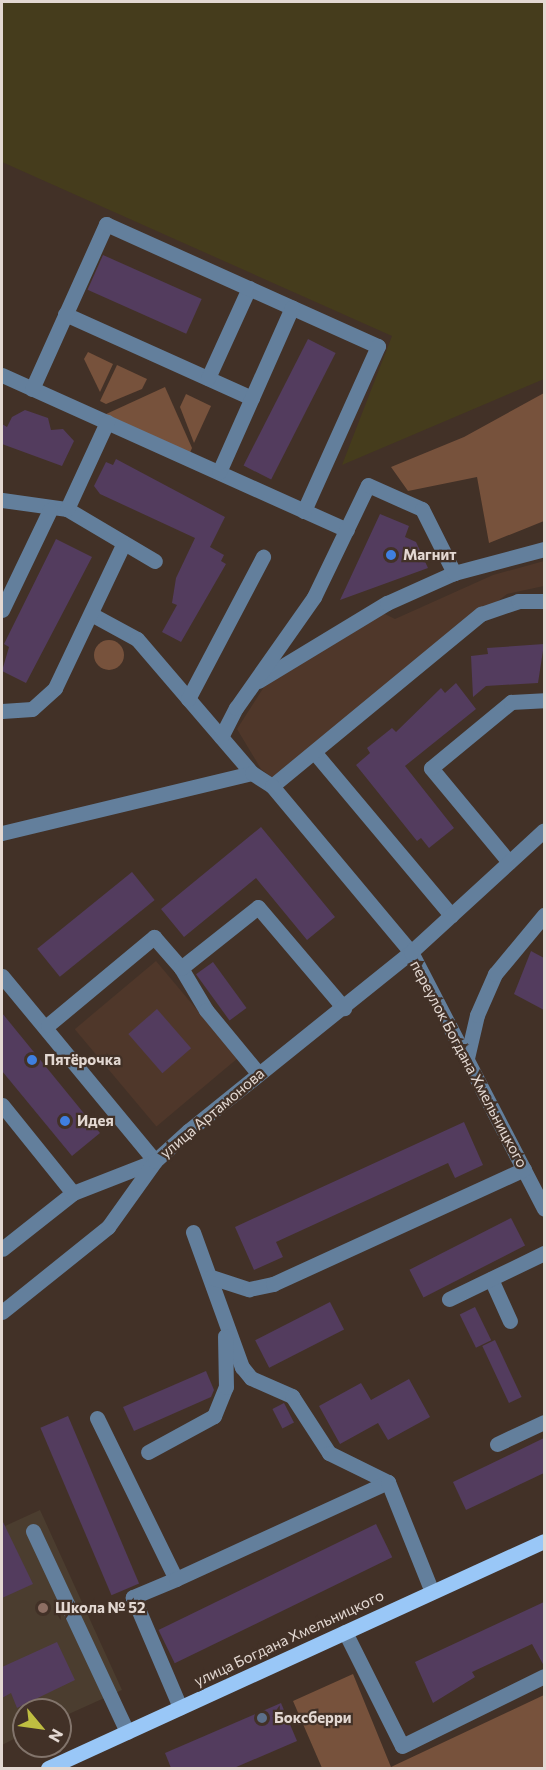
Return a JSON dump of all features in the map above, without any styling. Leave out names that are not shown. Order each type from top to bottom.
[{"type":"main road","name":"улица Богдана Хмельницкого","points":[[48,1768],[544,1541]]},
{"type":"street","points":[[32,389],[106,224],[292,307],[378,346],[304,511]]},
{"type":"street","points":[[208,378],[249,288]]},
{"type":"street","points":[[219,472],[292,307]]},
{"type":"street","points":[[65,314],[252,398]]},
{"type":"street","points":[[2,375],[347,530]]},
{"type":"street","points":[[67,509],[107,422]]},
{"type":"street","points":[[221,737],[252,684],[314,597],[368,485],[422,509],[454,573]]},
{"type":"street","points":[[2,500],[50,510],[67,509],[109,530],[123,545],[155,561]]},
{"type":"street","points":[[2,610],[50,510]]},
{"type":"street","points":[[2,711],[20,712],[46,700],[91,614],[123,545]]},
{"type":"street","points":[[252,684],[387,603],[454,573],[544,549]]},
{"type":"street","points":[[188,699],[263,557]]},
{"type":"street","points":[[272,786],[315,753],[481,614],[518,601],[544,600]]},
{"type":"street","points":[[91,614],[137,639],[252,773],[272,786],[411,952]]},
{"type":"street","points":[[509,862],[431,768],[511,702],[544,700]]},
{"type":"street","points":[[315,753],[451,915]]},
{"type":"street","points":[[2,832],[252,773]]},
{"type":"street","name":"улица Артамонова","points":[[2,1312],[108,1227],[155,1161],[258,1073],[344,1008],[411,952],[544,830]]},
{"type":"street","points":[[182,968],[258,907],[344,1008]]},
{"type":"street","points":[[467,1058],[477,1015],[495,974],[544,915]]},
{"type":"street","points":[[48,1025],[154,937],[182,968],[206,1010],[258,1073]]},
{"type":"street","name":"переулок Богдана Хмельницкого","points":[[411,952],[544,1209]]},
{"type":"street","points":[[2,976],[48,1025],[155,1161],[73,1193],[2,1249]]},
{"type":"street","points":[[2,1105],[73,1193]]},
{"type":"street","points":[[211,1277],[232,1287],[273,1284],[524,1169]]},
{"type":"street","points":[[193,1232],[211,1277],[225,1330],[242,1367],[251,1378],[292,1396],[329,1453],[388,1482],[432,1592]]},
{"type":"street","points":[[449,1299],[544,1253]]},
{"type":"street","points":[[491,1279],[510,1321]]},
{"type":"street","points":[[148,1452],[214,1416],[226,1387],[225,1330]]},
{"type":"street","points":[[97,1418],[176,1579]]},
{"type":"street","points":[[497,1444],[544,1422]]},
{"type":"street","points":[[180,1707],[133,1597],[388,1482]]},
{"type":"street","points":[[33,1531],[127,1732]]},
{"type":"street","points":[[345,1632],[402,1746],[544,1676]]},
{"type":"shaded area","points":[[88,352],[113,364],[100,392],[84,359]]},
{"type":"shaded area","points":[[117,365],[147,379],[142,389],[106,404],[100,401]]},
{"type":"shaded area","points":[[165,387],[192,448],[189,455],[104,415]]},
{"type":"shaded area","points":[[544,393],[544,521],[489,543],[477,477],[408,491],[391,467],[464,437]]},
{"type":"shaded area","points":[[186,394],[211,406],[194,443],[180,407]]},
{"type":"shaded area","points":[[544,561],[544,586],[507,594],[273,778],[261,769],[237,729],[269,679],[381,612],[395,619],[493,575]]},
{"type":"shaded area","points":[[109,640],[120,644],[124,655],[120,666],[109,670],[98,666],[94,655],[98,644]]},
{"type":"shaded area","points":[[156,961],[238,1058],[156,1126],[75,1029]]},
{"type":"shaded area","name":"Школа № 52","points":[[40,1510],[122,1690],[72,1713],[72,1698],[12,1698],[12,1740],[2,1745],[2,1520],[5,1526]]},
{"type":"shaded area","points":[[353,1674],[391,1767],[544,1695],[544,1768],[322,1768],[293,1701]]},
{"type":"sand","points":[[2,2],[544,2],[544,379],[342,465],[392,336],[2,162]]},
{"type":"building","points":[[103,255],[202,299],[186,334],[88,290]]},
{"type":"building","points":[[308,339],[336,353],[271,480],[244,466]]},
{"type":"building","points":[[25,410],[48,418],[51,430],[63,429],[74,441],[62,466],[2,444],[2,424],[7,427],[12,417]]},
{"type":"building","points":[[116,459],[225,517],[210,547],[224,555],[221,561],[226,564],[181,642],[162,632],[177,605],[172,603],[176,578],[195,538],[100,494],[94,486],[106,462],[113,465]]},
{"type":"building","name":"Магнит","points":[[380,514],[409,526],[405,537],[416,542],[428,568],[340,600]]},
{"type":"building","points":[[56,539],[92,557],[26,683],[2,671],[9,647],[4,644]]},
{"type":"building","points":[[544,644],[538,683],[486,686],[473,697],[471,656],[488,654],[487,648]]},
{"type":"building","points":[[456,683],[476,709],[405,766],[454,828],[429,848],[421,838],[417,841],[356,765],[370,753],[367,748],[392,728],[396,732],[441,688],[445,693]]},
{"type":"building","points":[[261,827],[335,917],[307,940],[256,878],[184,937],[161,909]]},
{"type":"building","points":[[132,872],[155,900],[60,977],[37,949]]},
{"type":"building","points":[[531,951],[544,958],[544,1010],[514,994]]},
{"type":"building","points":[[213,962],[247,1008],[230,1020],[196,974]]},
{"type":"building","points":[[157,1009],[191,1048],[162,1073],[128,1034]]},
{"type":"building","points":[[2,1013],[100,1133],[72,1156],[2,1071]]},
{"type":"building","points":[[464,1122],[483,1165],[455,1178],[448,1163],[276,1242],[283,1257],[254,1270],[235,1227]]},
{"type":"building","points":[[511,1218],[525,1246],[423,1297],[409,1270]]},
{"type":"building","points":[[330,1302],[344,1330],[269,1368],[255,1340]]},
{"type":"building","points":[[475,1307],[491,1340],[476,1348],[460,1314]]},
{"type":"building","points":[[495,1340],[522,1397],[509,1403],[482,1346]]},
{"type":"building","points":[[206,1371],[214,1390],[211,1397],[134,1431],[123,1407]]},
{"type":"building","points":[[409,1379],[430,1417],[388,1440],[378,1423],[340,1444],[319,1406],[361,1383],[371,1400]]},
{"type":"building","points":[[284,1403],[294,1423],[282,1429],[272,1409]]},
{"type":"building","points":[[68,1416],[139,1584],[111,1595],[40,1428]]},
{"type":"building","points":[[544,1438],[544,1473],[466,1510],[453,1482]]},
{"type":"building","points":[[2,1520],[33,1584],[2,1598]]},
{"type":"building","points":[[376,1524],[392,1557],[175,1663],[158,1630]]},
{"type":"building","points":[[544,1602],[544,1666],[532,1644],[472,1672],[475,1677],[433,1703],[415,1662]]},
{"type":"building","points":[[57,1642],[75,1680],[38,1698],[13,1698],[11,1693],[2,1698],[2,1667]]},
{"type":"building","points":[[281,1703],[297,1741],[234,1768],[171,1768],[165,1753]]},
{"type":"place","name":"Магнит","points":[[391,555]]},
{"type":"place","name":"Пятёрочка","points":[[32,1060]]},
{"type":"place","name":"Идея","points":[[65,1121]]},
{"type":"place","name":"Школа № 52","points":[[43,1608]]},
{"type":"place","name":"Боксберри","points":[[262,1718]]}]
